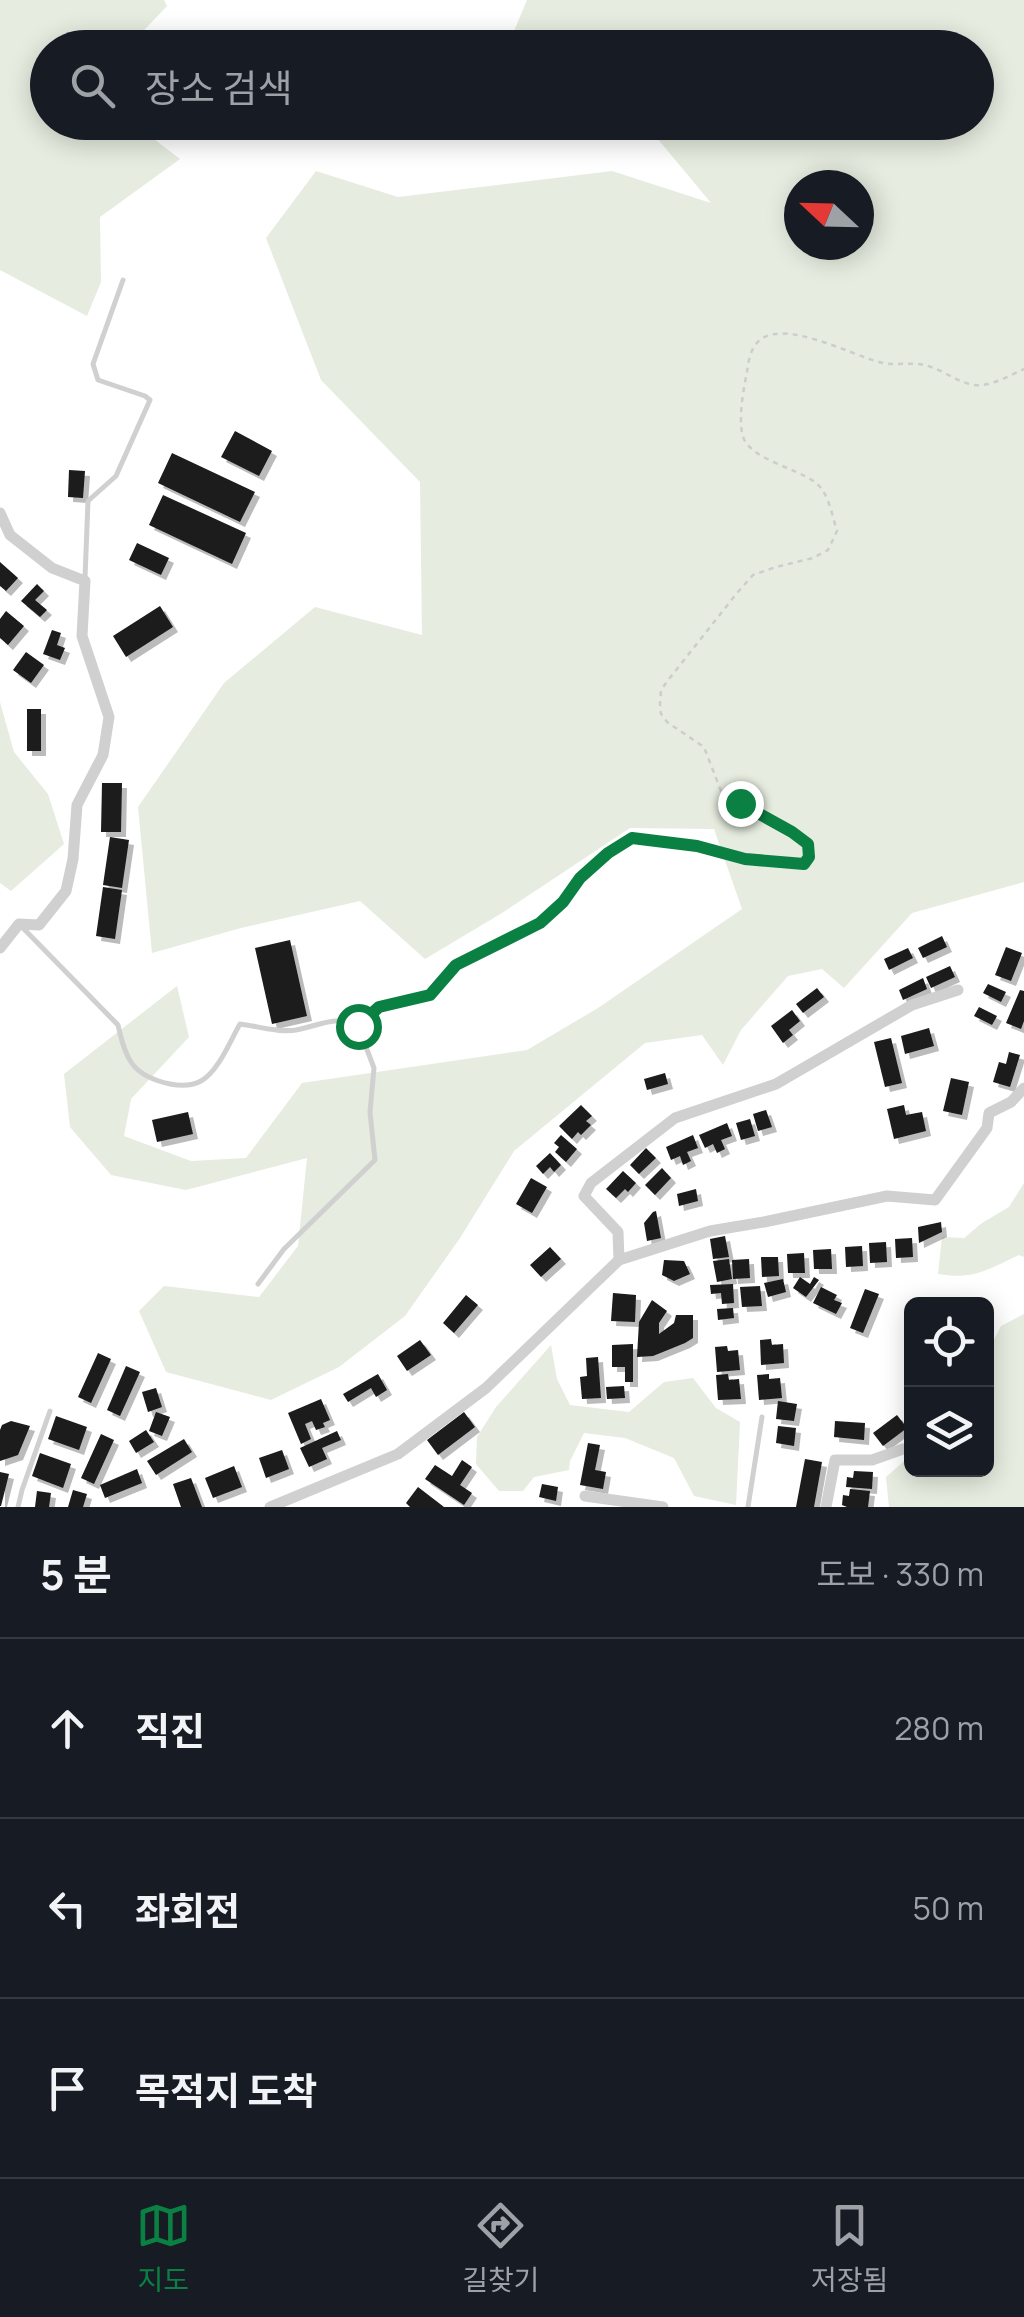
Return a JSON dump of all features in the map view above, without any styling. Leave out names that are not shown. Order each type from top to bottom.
[{"type":"street","points":[[0,514],[5,540],[52,568],[85,581],[82,636],[109,717],[103,756],[77,805],[66,892],[40,925],[19,924],[0,948]]},
{"type":"street","points":[[619,1260],[618,1232],[584,1196],[591,1183],[675,1118],[776,1084],[912,1005],[958,990]]},
{"type":"street","points":[[270,1507],[296,1502],[398,1454],[486,1388],[619,1260],[710,1231],[887,1196],[935,1200],[987,1128],[989,1114],[1011,1102],[1024,1088]]},
{"type":"street","points":[[826,1507],[835,1460],[872,1460],[903,1450]]},
{"type":"street","points":[[584,1496],[663,1507]]},
{"type":"lane","points":[[85,581],[88,501],[116,476],[150,400],[98,380],[94,364],[123,280]]},
{"type":"lane","points":[[19,924],[118,1025],[132,1064],[148,1080],[180,1086],[200,1082],[217,1067],[240,1024],[293,1031],[323,1021],[349,1021],[358,1026],[374,1068],[370,1112],[375,1160],[284,1248],[258,1284]]},
{"type":"lane","points":[[18,1507],[50,1412]]},
{"type":"lane","points":[[748,1507],[762,1417]]},
{"type":"path","points":[[358,1026],[379,1007],[430,995],[456,965],[540,923],[563,902],[580,878],[632,838],[697,846],[761,861],[804,864],[809,857],[808,844],[721,791],[704,747],[661,714],[661,690],[736,593],[754,576],[828,550],[836,532],[828,500],[818,484],[750,448],[742,436],[742,398],[755,344],[766,336],[807,336],[883,364],[910,362],[930,366],[980,386],[1024,369]]},
{"type":"shaded area","points":[[0,0],[164,0],[167,6],[144,30],[30,30],[30,140],[155,140],[180,159],[100,217],[101,282],[87,316],[0,270]]},
{"type":"shaded area","points":[[527,0],[1024,0],[1024,882],[912,913],[844,988],[822,969],[788,976],[741,1030],[723,1065],[702,1035],[645,1043],[514,1151],[405,1316],[339,1367],[271,1400],[166,1372],[139,1311],[164,1286],[259,1297],[298,1246],[307,1158],[186,1190],[111,1175],[70,1127],[64,1074],[177,986],[189,1037],[131,1099],[124,1136],[191,1161],[246,1158],[302,1083],[527,1050],[598,1008],[742,909],[714,829],[630,828],[425,959],[360,901],[152,953],[138,807],[224,683],[315,607],[422,635],[420,482],[321,380],[266,238],[316,171],[398,197],[612,171],[711,203],[659,140],[994,140],[994,30],[514,30]]},
{"type":"shaded area","points":[[0,702],[14,752],[48,794],[64,844],[11,891],[0,883]]},
{"type":"shaded area","points":[[1024,1183],[1024,1257],[1019,1255],[971,1275],[938,1274],[942,1237],[964,1238],[1009,1207]]},
{"type":"shaded area","points":[[1024,1314],[1024,1507],[889,1507],[886,1477],[904,1461],[904,1477],[994,1477],[994,1340],[1001,1326]]},
{"type":"shaded area","points":[[551,1345],[557,1379],[570,1405],[629,1412],[664,1382],[693,1378],[716,1408],[740,1422],[736,1505],[694,1496],[674,1458],[625,1438],[584,1433],[569,1470],[534,1477],[523,1491],[499,1491],[476,1464],[477,1437],[496,1407]]},
{"type":"building","points":[[235,431],[272,451],[259,476],[221,457]]},
{"type":"building","points":[[172,453],[255,492],[240,522],[158,483]]},
{"type":"building","points":[[69,470],[85,471],[83,498],[68,497]]},
{"type":"building","points":[[163,495],[246,533],[232,564],[149,525]]},
{"type":"building","points":[[137,543],[169,558],[161,575],[129,560]]},
{"type":"building","points":[[0,562],[18,578],[6,591],[0,586]]},
{"type":"building","points":[[37,584],[44,591],[35,600],[47,610],[40,617],[21,601]]},
{"type":"building","points":[[160,606],[173,627],[126,657],[113,636]]},
{"type":"building","points":[[6,611],[24,626],[8,645],[0,638],[0,619]]},
{"type":"building","points":[[52,630],[61,633],[57,645],[65,648],[60,660],[43,654]]},
{"type":"building","points":[[26,652],[44,665],[31,683],[13,670]]},
{"type":"building","points":[[27,709],[41,709],[41,751],[27,751]]},
{"type":"building","points":[[102,783],[122,783],[121,832],[101,832]]},
{"type":"building","points":[[110,837],[129,840],[122,888],[103,885]]},
{"type":"building","points":[[103,887],[122,890],[115,939],[96,936]]},
{"type":"building","points":[[942,936],[947,947],[923,958],[918,948]]},
{"type":"building","points":[[290,940],[307,1016],[272,1024],[255,948]]},
{"type":"building","points":[[1006,947],[1022,953],[1011,981],[995,975]]},
{"type":"building","points":[[908,948],[913,958],[889,970],[884,959]]},
{"type":"building","points":[[950,966],[955,977],[931,988],[926,977]]},
{"type":"building","points":[[923,978],[927,989],[903,1000],[899,990]]},
{"type":"building","points":[[988,984],[1006,992],[1001,1002],[983,993]]},
{"type":"building","points":[[817,988],[824,997],[803,1013],[796,1004]]},
{"type":"building","points":[[1020,990],[1024,991],[1021,1029],[1006,1023]]},
{"type":"building","points":[[979,1007],[997,1016],[992,1025],[974,1016]]},
{"type":"building","points":[[792,1010],[800,1021],[789,1030],[793,1035],[783,1043],[771,1026]]},
{"type":"building","points":[[929,1028],[934,1046],[905,1054],[901,1036]]},
{"type":"building","points":[[891,1038],[902,1083],[885,1087],[874,1042]]},
{"type":"building","points":[[1009,1052],[1020,1055],[1010,1087],[993,1082],[999,1062],[1006,1064]]},
{"type":"building","points":[[665,1073],[668,1084],[647,1090],[644,1079]]},
{"type":"building","points":[[951,1078],[969,1082],[962,1115],[943,1111]]},
{"type":"building","points":[[581,1105],[592,1116],[586,1121],[591,1125],[572,1139],[559,1126]]},
{"type":"building","points":[[904,1105],[906,1115],[922,1112],[926,1131],[894,1139],[887,1109]]},
{"type":"building","points":[[766,1110],[772,1127],[758,1131],[753,1114]]},
{"type":"building","points":[[188,1112],[193,1134],[157,1142],[152,1120]]},
{"type":"building","points":[[750,1119],[755,1136],[741,1140],[736,1123]]},
{"type":"building","points":[[727,1123],[732,1136],[721,1140],[725,1149],[717,1153],[713,1144],[705,1148],[699,1135]]},
{"type":"building","points":[[561,1135],[577,1149],[566,1162],[555,1152],[559,1147],[554,1143]]},
{"type":"building","points":[[693,1135],[698,1148],[687,1152],[691,1161],[683,1165],[680,1156],[671,1160],[666,1147]]},
{"type":"building","points":[[646,1148],[656,1158],[639,1174],[630,1165]]},
{"type":"building","points":[[550,1153],[561,1165],[554,1172],[550,1167],[543,1174],[536,1166]]},
{"type":"building","points":[[662,1168],[671,1178],[655,1195],[645,1185]]},
{"type":"building","points":[[623,1171],[636,1183],[616,1198],[606,1189]]},
{"type":"building","points":[[531,1178],[547,1187],[532,1213],[516,1204]]},
{"type":"building","points":[[696,1189],[698,1201],[679,1206],[677,1194]]},
{"type":"building","points":[[656,1211],[661,1238],[647,1241],[644,1223]]},
{"type":"building","points":[[941,1222],[942,1232],[919,1243],[918,1227]]},
{"type":"building","points":[[725,1236],[729,1257],[713,1259],[710,1239]]},
{"type":"building","points":[[912,1238],[913,1257],[896,1258],[895,1239]]},
{"type":"building","points":[[886,1242],[887,1262],[870,1263],[869,1243]]},
{"type":"building","points":[[862,1246],[863,1266],[846,1267],[845,1247]]},
{"type":"building","points":[[550,1247],[561,1259],[541,1277],[530,1265]]},
{"type":"building","points":[[831,1249],[832,1269],[814,1269],[813,1250]]},
{"type":"building","points":[[804,1253],[805,1273],[788,1273],[787,1254]]},
{"type":"building","points":[[761,1257],[778,1257],[779,1276],[762,1277]]},
{"type":"building","points":[[729,1259],[732,1279],[717,1282],[713,1261]]},
{"type":"building","points":[[749,1259],[750,1278],[733,1279],[732,1260]]},
{"type":"building","points":[[664,1260],[684,1261],[690,1274],[674,1281],[662,1275]]},
{"type":"building","points":[[800,1277],[810,1284],[814,1277],[819,1280],[806,1297],[793,1288]]},
{"type":"building","points":[[783,1279],[786,1292],[768,1297],[764,1283]]},
{"type":"building","points":[[733,1284],[734,1303],[722,1304],[721,1293],[711,1294],[710,1285]]},
{"type":"building","points":[[760,1286],[762,1306],[742,1307],[740,1287]]},
{"type":"building","points":[[821,1287],[837,1295],[834,1300],[842,1303],[836,1314],[813,1303]]},
{"type":"building","points":[[865,1289],[879,1294],[863,1333],[850,1328]]},
{"type":"building","points":[[613,1293],[636,1295],[635,1322],[611,1321]]},
{"type":"building","points":[[466,1295],[478,1305],[454,1333],[443,1323]]},
{"type":"building","points":[[652,1300],[667,1311],[659,1323],[659,1334],[674,1323],[676,1315],[693,1315],[693,1338],[653,1356],[637,1357],[639,1322]]},
{"type":"building","points":[[733,1308],[734,1318],[718,1320],[717,1309]]},
{"type":"building","points":[[771,1339],[772,1345],[783,1344],[784,1363],[761,1365],[760,1340]]},
{"type":"building","points":[[420,1340],[431,1355],[407,1371],[397,1356]]},
{"type":"building","points":[[633,1344],[633,1382],[625,1382],[625,1367],[612,1367],[612,1345]]},
{"type":"building","points":[[727,1346],[728,1351],[738,1350],[740,1370],[717,1372],[715,1347]]},
{"type":"building","points":[[98,1353],[111,1359],[91,1403],[78,1397]]},
{"type":"building","points":[[598,1357],[601,1398],[582,1399],[580,1377],[587,1376],[586,1358]]},
{"type":"building","points":[[126,1366],[140,1372],[120,1416],[107,1410]]},
{"type":"building","points":[[378,1374],[387,1390],[376,1397],[371,1388],[348,1402],[343,1394]]},
{"type":"building","points":[[728,1374],[729,1380],[739,1379],[741,1399],[718,1400],[716,1375]]},
{"type":"building","points":[[769,1374],[769,1379],[780,1378],[782,1398],[759,1400],[757,1375]]},
{"type":"building","points":[[624,1386],[625,1398],[607,1399],[606,1387]]},
{"type":"building","points":[[156,1388],[162,1407],[148,1412],[142,1392]]},
{"type":"building","points":[[321,1399],[330,1420],[316,1430],[312,1421],[305,1424],[311,1439],[301,1444],[288,1413]]},
{"type":"building","points":[[778,1401],[797,1404],[794,1421],[776,1419]]},
{"type":"building","points":[[156,1412],[170,1417],[162,1436],[149,1431]]},
{"type":"building","points":[[464,1412],[475,1427],[438,1455],[427,1440]]},
{"type":"building","points":[[897,1415],[904,1424],[904,1430],[883,1446],[873,1433]]},
{"type":"building","points":[[56,1416],[87,1427],[79,1450],[48,1439]]},
{"type":"building","points":[[11,1421],[30,1426],[18,1455],[0,1461],[0,1430]]},
{"type":"building","points":[[835,1421],[865,1423],[864,1440],[834,1437]]},
{"type":"building","points":[[778,1426],[796,1428],[794,1446],[776,1443]]},
{"type":"building","points":[[146,1430],[154,1442],[136,1453],[129,1441]]},
{"type":"building","points":[[337,1431],[341,1440],[322,1448],[327,1459],[309,1467],[300,1448]]},
{"type":"building","points":[[101,1434],[114,1440],[94,1484],[81,1478]]},
{"type":"building","points":[[184,1439],[192,1452],[156,1475],[147,1461]]},
{"type":"building","points":[[588,1443],[600,1445],[595,1470],[606,1472],[603,1489],[580,1485]]},
{"type":"building","points":[[282,1450],[289,1469],[266,1478],[259,1458]]},
{"type":"building","points":[[40,1453],[71,1464],[63,1488],[32,1476]]},
{"type":"building","points":[[805,1459],[822,1462],[814,1507],[796,1507]]},
{"type":"building","points":[[462,1460],[472,1467],[460,1485],[472,1493],[464,1505],[425,1479],[435,1465],[452,1476]]},
{"type":"building","points":[[234,1466],[242,1487],[213,1498],[205,1478]]},
{"type":"building","points":[[137,1469],[142,1483],[105,1498],[100,1485]]},
{"type":"building","points":[[854,1471],[873,1472],[872,1489],[846,1487],[847,1477],[853,1478]]},
{"type":"building","points":[[0,1472],[9,1474],[1,1506],[0,1506]]},
{"type":"building","points":[[191,1478],[202,1507],[181,1507],[173,1484]]},
{"type":"building","points":[[542,1484],[558,1487],[556,1501],[539,1497]]},
{"type":"building","points":[[418,1487],[444,1507],[410,1507],[406,1503]]},
{"type":"building","points":[[850,1489],[870,1491],[868,1507],[842,1505],[843,1495],[849,1496]]},
{"type":"building","points":[[73,1490],[87,1494],[83,1507],[68,1507]]},
{"type":"building","points":[[37,1491],[51,1493],[49,1507],[35,1507]]},
{"type":"route","points":[[358,1026],[379,1007],[430,995],[456,965],[540,923],[563,902],[580,878],[632,838],[697,846],[745,859],[804,864],[809,857],[808,844],[740,803]]}]
